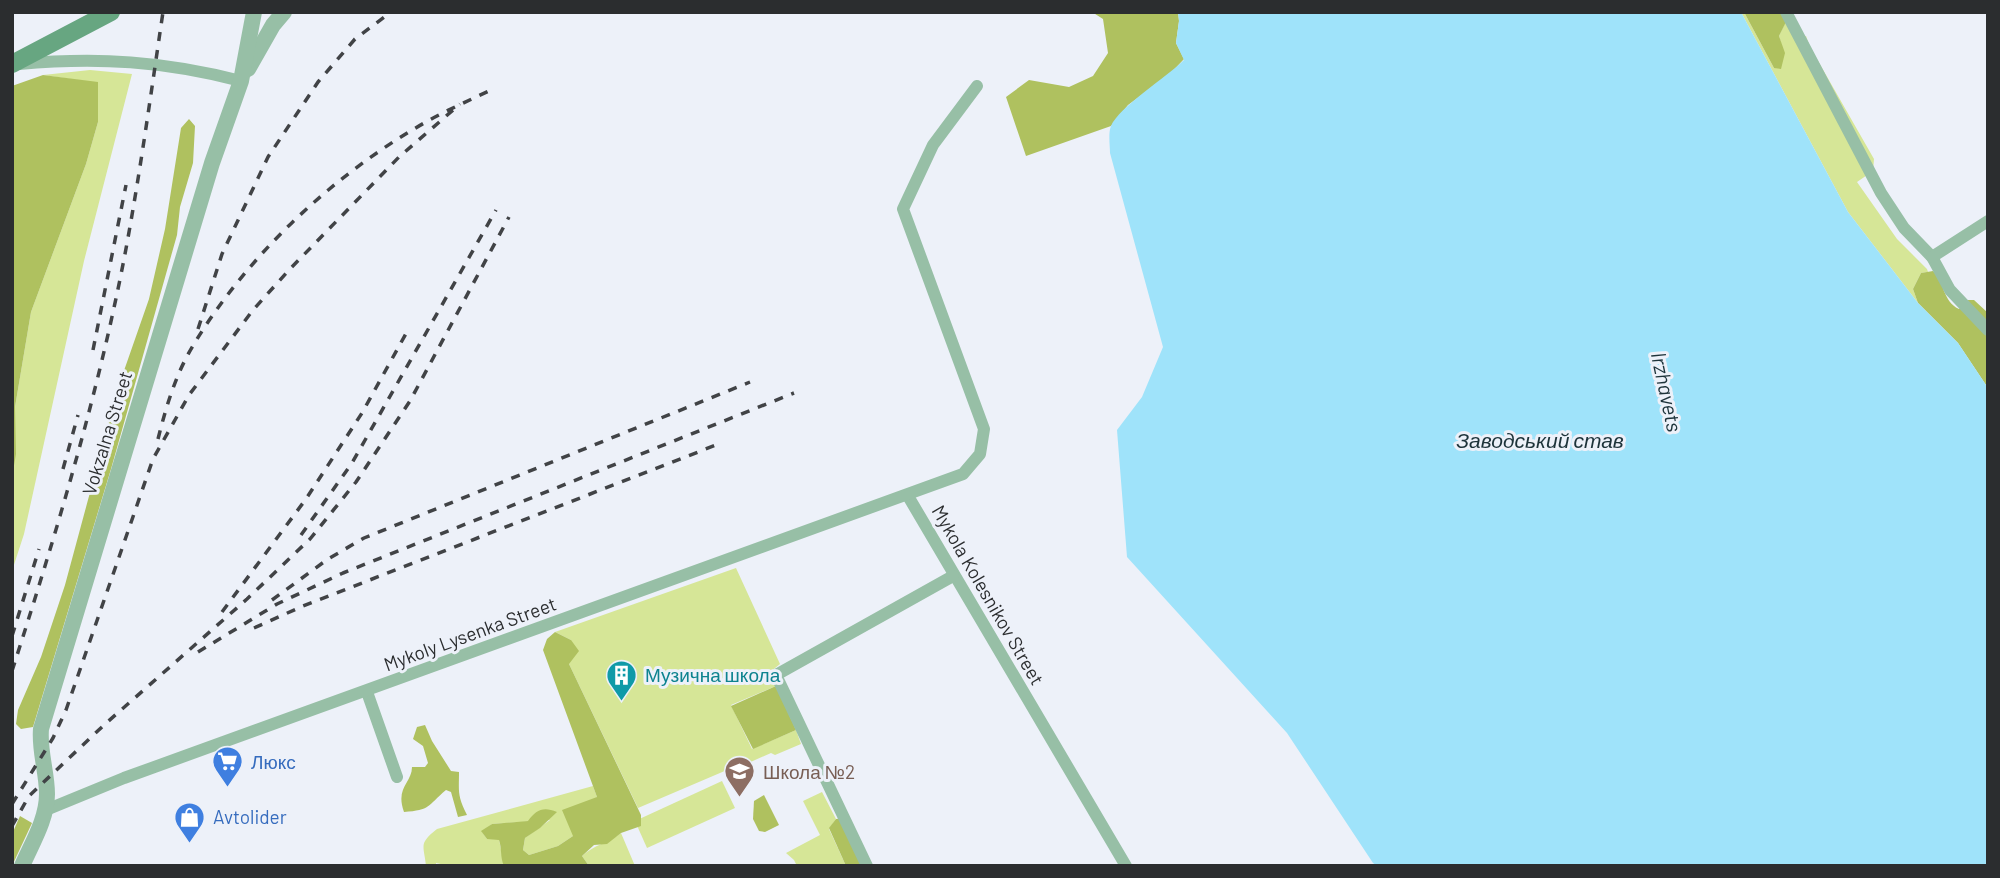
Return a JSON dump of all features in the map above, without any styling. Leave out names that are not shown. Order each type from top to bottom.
[{"type":"main road","points":[[12,64],[110,13]]},
{"type":"street","name":"Vokzalna Street","points":[[22,866],[46,810],[47,792],[40,744],[41,729],[208,175],[241,80],[254,12]]},
{"type":"street","points":[[12,64],[76,59],[126,61],[197,69],[241,80],[273,25],[284,12]]},
{"type":"street","points":[[1786,12],[1881,193],[1904,228],[1932,257],[1950,290],[1988,330]]},
{"type":"street","name":"Mykola Kolesnikov Street","points":[[978,86],[933,145],[903,209],[984,429],[980,454],[964,474],[908,496],[1126,866]]},
{"type":"street","points":[[1932,257],[1988,221]]},
{"type":"street","name":"Mykoly Lysenka Street","points":[[46,810],[124,778],[908,496]]},
{"type":"street","points":[[867,866],[776,674],[953,576]]},
{"type":"street","points":[[367,692],[397,777]]},
{"type":"green space","points":[[1092,12],[1178,12],[1176,43],[1184,59],[1168,76],[1128,105],[1111,126],[1026,156],[1006,97],[1029,80],[1069,87],[1093,76],[1108,53],[1103,19]]},
{"type":"green space","points":[[1741,12],[1744,12],[1774,68],[1784,54],[1779,36],[1786,21],[1796,38],[1806,36],[1874,159],[1873,171],[1857,182],[1897,239],[1927,269],[1928,272],[1921,273],[1913,289],[1918,303],[1848,212]]},
{"type":"green space","points":[[1744,12],[1791,12],[1779,36],[1785,53],[1781,69],[1774,68]]},
{"type":"green space","points":[[90,70],[132,74],[84,261],[24,534],[12,571],[15,407],[31,312],[86,164],[98,122],[98,83],[43,75]]},
{"type":"green space","points":[[43,75],[98,82],[98,122],[86,164],[31,312],[15,407],[16,454],[12,477],[12,86]]},
{"type":"green space","points":[[189,119],[195,126],[193,163],[180,207],[177,235],[111,469],[33,727],[21,729],[16,724],[18,710],[41,657],[65,585],[119,385],[149,299],[165,229],[181,128]]},
{"type":"green space","points":[[1933,271],[1953,306],[1959,309],[1968,300],[1974,300],[1988,313],[1988,388],[1958,343],[1918,303],[1913,289],[1921,273]]},
{"type":"green space","points":[[736,568],[780,664],[769,673],[776,686],[731,705],[752,749],[796,730],[801,744],[775,755],[771,753],[728,772],[727,770],[638,808],[569,664],[571,640],[555,632]]},
{"type":"green space","points":[[555,632],[571,640],[579,651],[569,664],[641,815],[641,826],[621,833],[607,844],[594,845],[582,856],[589,866],[504,866],[499,840],[487,839],[481,831],[492,824],[528,821],[540,810],[557,812],[525,838],[523,850],[529,855],[558,846],[573,836],[562,810],[597,797],[543,650],[547,639]]},
{"type":"green space","points":[[776,686],[796,730],[753,749],[731,706]]},
{"type":"green space","points":[[425,725],[451,771],[459,772],[459,794],[467,815],[458,817],[451,792],[446,790],[424,808],[404,812],[401,797],[412,767],[425,767],[428,763],[423,746],[413,739],[417,727]]},
{"type":"green space","points":[[722,781],[735,808],[647,848],[635,821]]},
{"type":"green space","points":[[593,786],[597,797],[573,836],[558,846],[529,855],[523,850],[525,838],[550,820],[492,824],[482,832],[487,839],[499,839],[504,866],[450,866],[436,863],[436,866],[426,866],[425,842],[437,829]]},
{"type":"green space","points":[[822,792],[836,819],[829,829],[846,866],[797,866],[786,853],[820,835],[803,801]]},
{"type":"green space","points":[[764,795],[779,825],[765,832],[759,831],[753,819],[754,801]]},
{"type":"green space","points":[[20,816],[32,823],[12,866],[12,834]]},
{"type":"green space","points":[[848,818],[871,866],[846,866],[829,828],[836,819]]},
{"type":"green space","points":[[621,833],[635,866],[589,866],[582,856]]},
{"type":"water","name":"Заводський став","points":[[1178,12],[1741,12],[1848,212],[1918,303],[1958,343],[1988,388],[1988,866],[1377,866],[1373,863],[1287,733],[1127,557],[1117,430],[1142,397],[1163,347],[1110,153],[1110,132],[1111,126],[1123,110],[1184,60],[1176,43]]},
{"type":"railway","points":[[12,671],[75,464],[114,307],[136,194],[163,12]]},
{"type":"railway","points":[[198,329],[222,254],[268,157],[318,82],[355,39],[391,12]]},
{"type":"railway","points":[[158,439],[172,390],[194,344],[238,281],[291,223],[382,149],[434,118],[495,88]]},
{"type":"railway","points":[[12,804],[53,738],[66,710],[153,459],[189,395],[253,310],[289,270],[399,157],[460,104]]},
{"type":"railway","points":[[93,350],[126,185]]},
{"type":"railway","points":[[301,535],[352,463],[496,210]]},
{"type":"railway","points":[[12,826],[29,796],[310,539],[356,482],[410,401],[509,217]]},
{"type":"railway","points":[[222,612],[306,499],[362,413],[408,330]]},
{"type":"railway","points":[[272,600],[328,559],[364,538],[750,382]]},
{"type":"railway","points":[[198,652],[277,604],[343,573],[794,393]]},
{"type":"railway","points":[[63,469],[78,415]]},
{"type":"railway","points":[[254,628],[303,606],[716,445]]},
{"type":"railway","points":[[12,636],[39,549]]},
{"type":"place","name":"Музична школа","points":[[622,702]]},
{"type":"place","name":"Люкс","points":[[228,789]]},
{"type":"place","name":"Школа №2","points":[[740,799]]},
{"type":"place","name":"Avtolider","points":[[190,844]]},
{"type":"water label","name":"Irzhavets","points":[[1666,392]]}]
